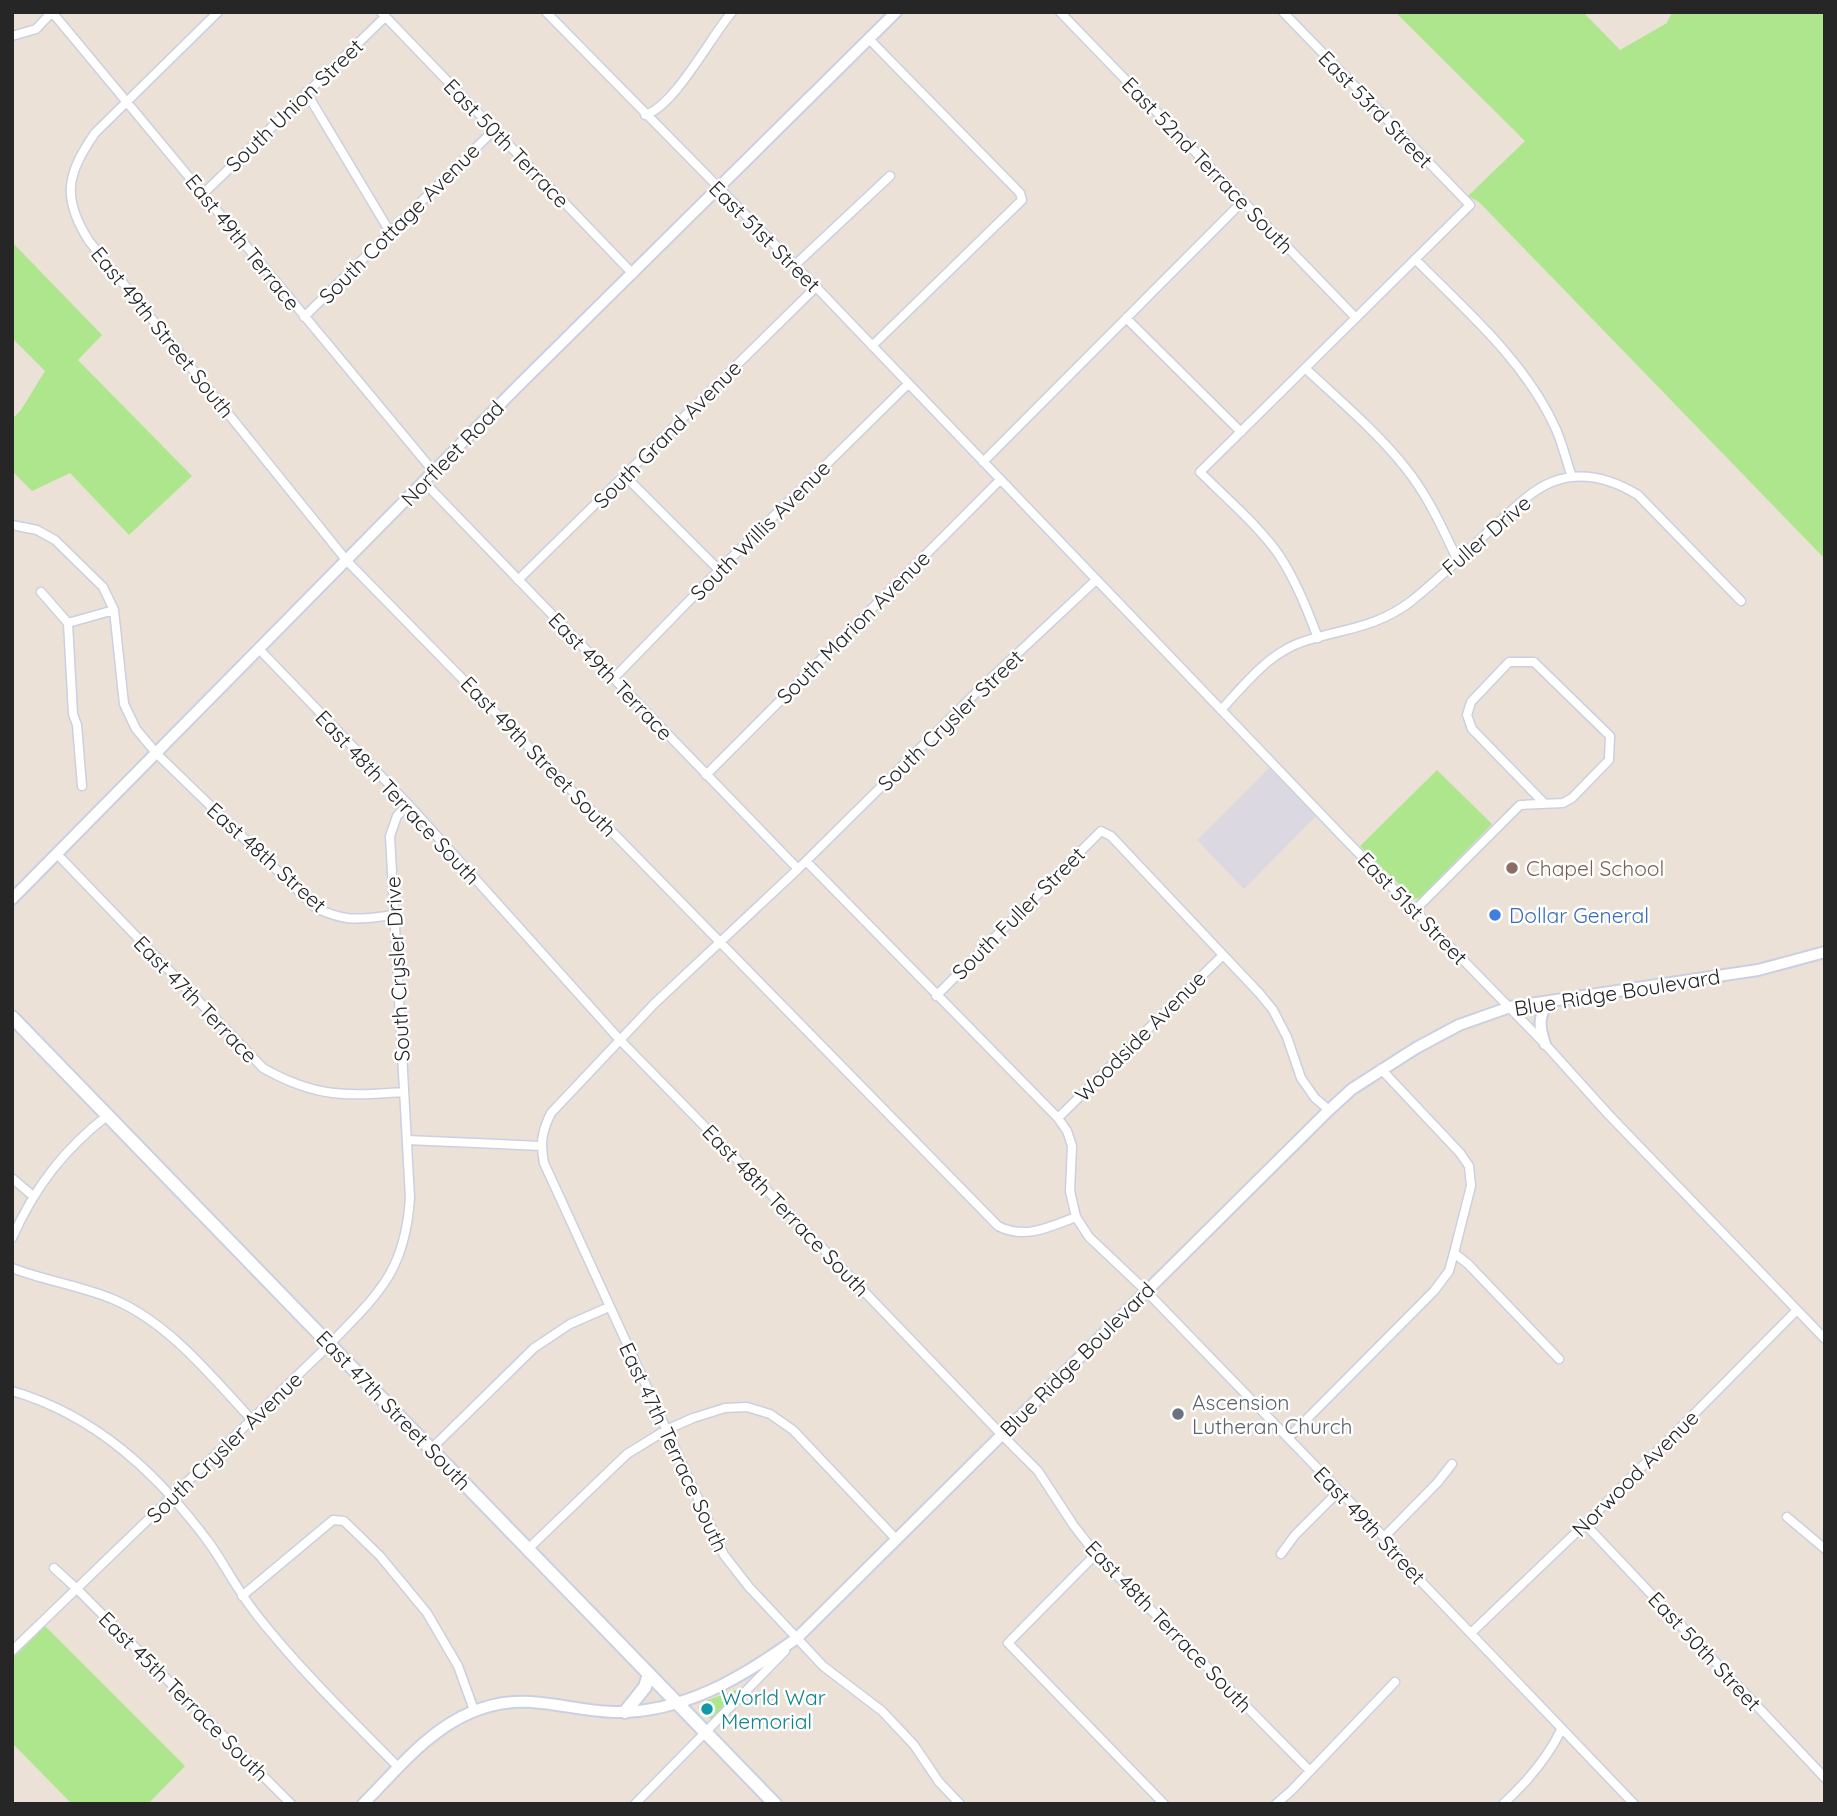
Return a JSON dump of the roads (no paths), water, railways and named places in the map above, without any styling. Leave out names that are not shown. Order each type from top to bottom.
[{"type":"main road","name":"East 47th Street South","points":[[12,1017],[775,1804]]},
{"type":"main road","points":[[625,1712],[645,1687],[649,1674]]},
{"type":"street","points":[[12,36],[36,29],[52,12]]},
{"type":"street","name":"East 49th Terrace","points":[[52,12],[434,472]]},
{"type":"street","points":[[127,101],[218,12]]},
{"type":"street","name":"East 51st Street","points":[[546,12],[645,116],[795,265],[1510,1007],[1609,1115],[1825,1339]]},
{"type":"street","points":[[720,12],[726,20]]},
{"type":"street","points":[[645,116],[658,107],[685,79],[732,12]]},
{"type":"street","name":"Norfleet Road","points":[[12,899],[424,482],[895,12]]},
{"type":"street","name":"East 52nd Terrace South","points":[[1060,12],[1356,318]]},
{"type":"street","name":"East 53rd Street","points":[[1283,12],[1470,205],[1415,259]]},
{"type":"street","name":"South Union Street","points":[[204,193],[383,15]]},
{"type":"street","name":"East 50th Terrace","points":[[383,15],[633,274]]},
{"type":"street","points":[[869,39],[1020,193],[1021,200],[872,346]]},
{"type":"street","points":[[306,92],[390,232]]},
{"type":"street","name":"East 49th Street South","points":[[127,101],[95,133],[73,169],[72,202],[81,228],[347,561],[998,1226],[1009,1232],[1026,1234],[1076,1217]]},
{"type":"street","name":"South Cottage Avenue","points":[[304,317],[494,130]]},
{"type":"street","points":[[795,265],[890,176]]},
{"type":"street","points":[[983,462],[1243,201]]},
{"type":"street","points":[[1318,638],[1302,595],[1279,555],[1200,472],[1415,259],[1504,350],[1527,378],[1555,427],[1572,477]]},
{"type":"street","name":"South Grand Avenue","points":[[518,580],[816,287]]},
{"type":"street","points":[[1126,318],[1241,432]]},
{"type":"street","points":[[1305,368],[1377,436],[1406,468],[1433,509],[1457,559]]},
{"type":"street","name":"South Willis Avenue","points":[[614,679],[719,570],[908,384]]},
{"type":"street","points":[[625,476],[719,570]]},
{"type":"street","name":"Fuller Drive","points":[[1222,710],[1275,657],[1300,642],[1373,624],[1390,616],[1412,601],[1528,496],[1552,482],[1572,477],[1604,479],[1622,485],[1638,495],[1741,601]]},
{"type":"street","name":"South Marion Avenue","points":[[706,775],[1000,480]]},
{"type":"street","name":"East 49th Terrace","points":[[424,482],[797,869]]},
{"type":"street","points":[[14,525],[37,530],[55,540],[103,587],[114,610],[68,623]]},
{"type":"street","name":"South Crysler Street","points":[[806,861],[987,682],[1096,580]]},
{"type":"street","points":[[41,592],[68,623],[73,714],[77,725],[82,786]]},
{"type":"street","name":"East 48th Street","points":[[114,610],[124,704],[136,729],[157,754],[316,908],[334,917],[353,920],[394,915]]},
{"type":"street","name":"East 48th Terrace South","points":[[260,650],[408,804],[620,1040],[1038,1471],[1096,1554],[1310,1771]]},
{"type":"street","points":[[1415,910],[1520,805],[1563,803],[1572,798],[1609,760],[1610,736],[1534,662],[1509,662],[1471,702],[1467,715],[1472,729],[1543,802]]},
{"type":"street","name":"South Crysler Drive","points":[[407,1140],[390,836],[397,816],[408,804]]},
{"type":"street","name":"South Fuller Street","points":[[936,996],[1101,831],[1111,836],[1223,955]]},
{"type":"street","name":"East 47th Terrace","points":[[57,854],[264,1068],[290,1083],[326,1094],[352,1096],[404,1092]]},
{"type":"street","points":[[407,1140],[541,1146],[542,1129],[551,1113],[620,1040],[806,861],[1058,1118],[1067,1131],[1072,1146],[1070,1191],[1076,1217]]},
{"type":"street","name":"Blue Ridge Boulevard","points":[[363,1804],[438,1731],[474,1710],[505,1702],[531,1700],[590,1710],[625,1712],[656,1708],[724,1685],[755,1668],[797,1638],[1329,1110],[1352,1089],[1381,1069],[1459,1026],[1510,1007],[1758,970],[1825,952]]},
{"type":"street","points":[[1223,955],[1273,1010],[1287,1037],[1301,1079],[1315,1098],[1329,1110]]},
{"type":"street","name":"Woodside Avenue","points":[[1058,1118],[1223,955]]},
{"type":"street","points":[[1545,1044],[1540,1018],[1549,1001]]},
{"type":"street","points":[[1288,1438],[1434,1291],[1449,1271],[1471,1186],[1469,1166],[1461,1153],[1381,1069]]},
{"type":"street","points":[[12,1238],[33,1196],[66,1151],[108,1115]]},
{"type":"street","name":"South Crysler Avenue","points":[[12,1651],[330,1344],[380,1292],[394,1268],[404,1242],[410,1198],[407,1140]]},
{"type":"street","name":"East 47th Terrace South","points":[[541,1146],[544,1163],[724,1555],[748,1587],[822,1666],[882,1711],[914,1745],[939,1782],[960,1804]]},
{"type":"street","points":[[12,1178],[33,1196]]},
{"type":"street","name":"East 49th Street","points":[[1076,1217],[1089,1237],[1145,1290],[1384,1537],[1414,1574],[1634,1804]]},
{"type":"street","points":[[1454,1253],[1468,1264],[1559,1359]]},
{"type":"street","points":[[12,1268],[99,1294],[136,1311],[160,1328],[197,1362],[252,1420]]},
{"type":"street","points":[[431,1449],[534,1348],[570,1324],[609,1307]]},
{"type":"street","name":"Norwood Avenue","points":[[1471,1633],[1584,1524],[1797,1310]]},
{"type":"street","points":[[12,1391],[34,1398],[88,1424],[133,1457],[208,1541],[242,1596],[276,1638],[398,1768]]},
{"type":"street","points":[[528,1549],[627,1454],[666,1430],[693,1418],[725,1408],[747,1407],[770,1414],[793,1430],[897,1540]]},
{"type":"street","points":[[1384,1537],[1452,1464]]},
{"type":"street","points":[[1281,1554],[1295,1535],[1339,1491]]},
{"type":"street","points":[[1787,1517],[1825,1549]]},
{"type":"street","points":[[242,1596],[333,1520],[344,1521],[380,1556],[427,1613],[458,1666],[474,1710]]},
{"type":"street","name":"East 50th Street","points":[[1584,1524],[1825,1778]]},
{"type":"street","points":[[1096,1554],[1008,1643],[1164,1804]]},
{"type":"street","name":"East 45th Terrace South","points":[[54,1568],[78,1589],[290,1804]]},
{"type":"street","points":[[635,1804],[797,1638]]},
{"type":"street","points":[[1276,1804],[1395,1682]]},
{"type":"street","points":[[1503,1804],[1531,1776],[1549,1753],[1561,1730]]},
{"type":"place","name":"Chapel School","points":[[1512,868]]},
{"type":"place","name":"Dollar General","points":[[1495,915]]},
{"type":"place","name":"Ascension Lutheran Church","points":[[1178,1414]]},
{"type":"place","name":"World War Memorial","points":[[707,1709]]}]
